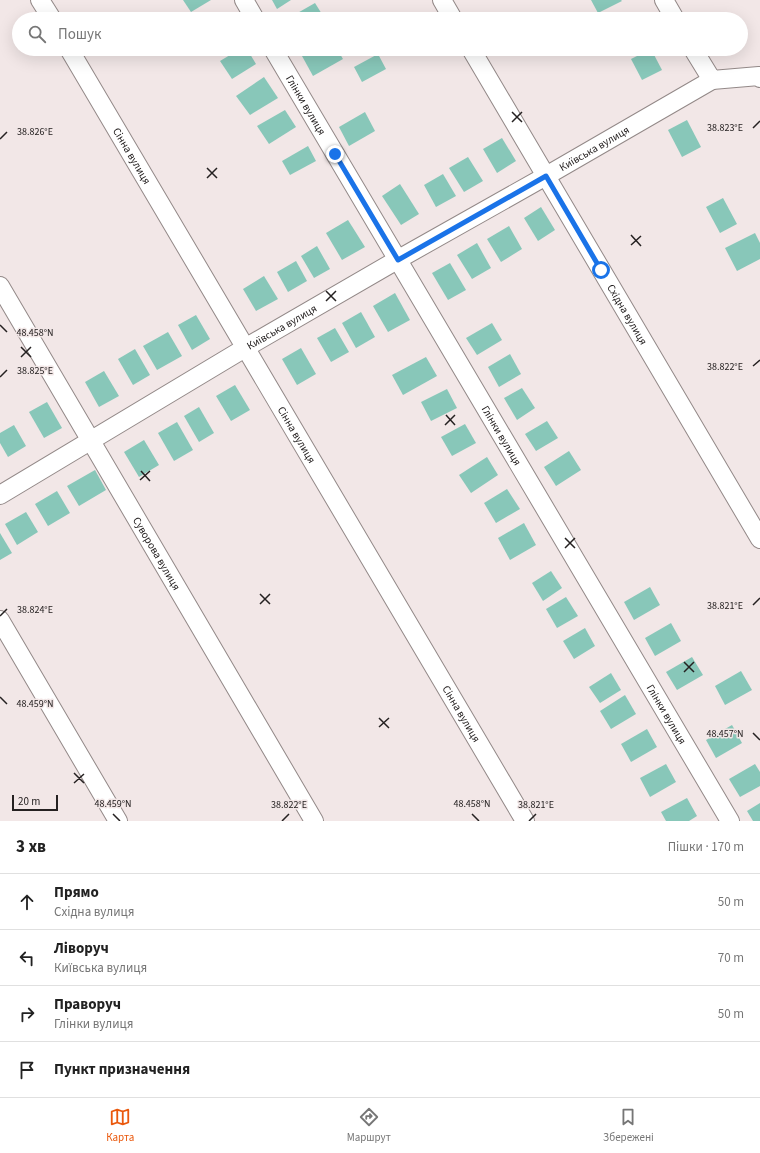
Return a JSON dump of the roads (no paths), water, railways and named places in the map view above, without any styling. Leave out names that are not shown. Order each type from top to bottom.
[{"type":"street","points":[[40,0],[48,12]]},
{"type":"street","points":[[244,0],[251,12]]},
{"type":"street","points":[[442,0],[449,12]]},
{"type":"street","points":[[664,0],[672,12]]},
{"type":"street","name":"Сінна вулиця","points":[[73,56],[525,821]]},
{"type":"street","name":"Глінки вулиця","points":[[277,56],[730,821]]},
{"type":"street","name":"Східна вулиця","points":[[475,56],[760,539]]},
{"type":"street","points":[[697,56],[712,80],[759,76],[760,78]]},
{"type":"street","name":"Київська вулиця","points":[[0,495],[246,348],[712,80]]},
{"type":"street","name":"Суворова вулиця","points":[[0,286],[314,821]]},
{"type":"street","points":[[0,620],[118,821]]}]
